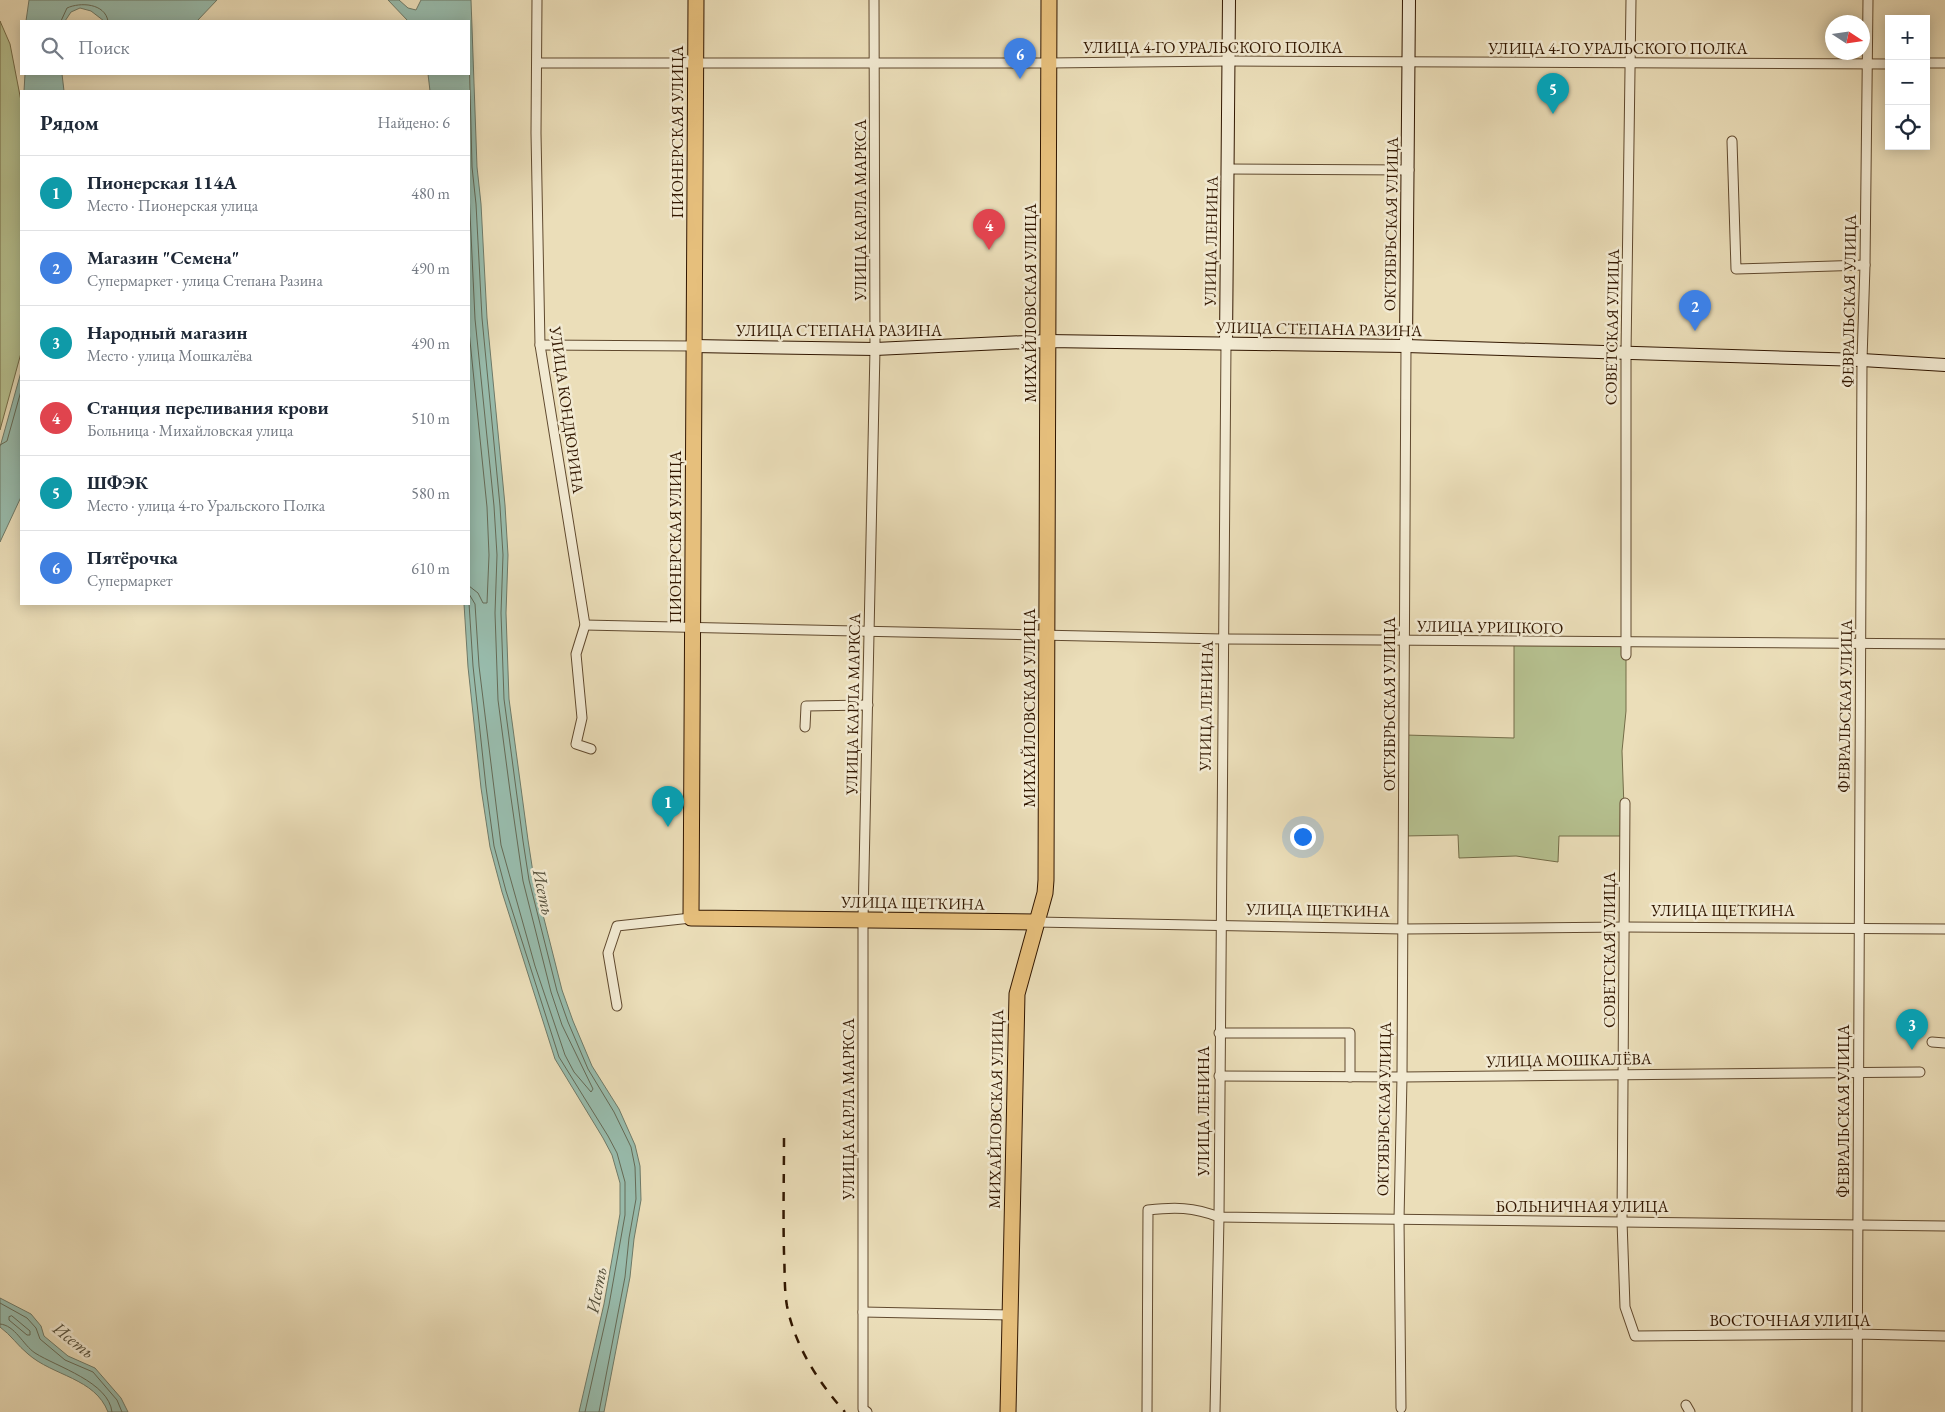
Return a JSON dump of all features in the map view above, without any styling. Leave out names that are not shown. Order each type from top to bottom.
[{"type":"main road","name":"ПИОНЕРСКАЯ УЛИЦА","points":[[691,918],[696,0]]},
{"type":"main road","name":"МИХАЙЛОВСКАЯ УЛИЦА","points":[[1008,1412],[1016,1008],[1022,972],[1045,893],[1046,880],[1049,0]]},
{"type":"main road","name":"УЛИЦА ЛЕНИНА","points":[[1226,344],[1229,0]]},
{"type":"main road","name":"ОКТЯБРЬСКАЯ УЛИЦА","points":[[1406,346],[1409,0]]},
{"type":"main road","name":"УЛИЦА СТЕПАНА РАЗИНА","points":[[693,346],[875,349],[1047,340],[1406,346],[1862,360],[1945,365]]},
{"type":"main road","name":"УЛИЦА ЩЕТКИНА","points":[[691,918],[1036,922]]},
{"type":"street","name":"УЛИЦА КОНДЮРИНА","points":[[537,0],[536,133],[540,345],[585,625],[576,654],[582,718],[576,744],[591,749]]},
{"type":"street","name":"УЛИЦА КАРЛА МАРКСА","points":[[865,1410],[863,1312],[863,919],[875,349],[874,0]]},
{"type":"street","name":"СОВЕТСКАЯ УЛИЦА","points":[[1626,655],[1626,353],[1631,0]]},
{"type":"street","name":"ФЕВРАЛЬСКАЯ УЛИЦА","points":[[1857,1412],[1862,360],[1868,0]]},
{"type":"street","name":"УЛИЦА 4-ГО УРАЛЬСКОГО ПОЛКА","points":[[538,62],[1049,63],[1228,61],[1885,64]]},
{"type":"street","points":[[1930,63],[1945,63]]},
{"type":"street","points":[[1732,141],[1736,269],[1865,265]]},
{"type":"street","points":[[1228,169],[1409,170]]},
{"type":"street","name":"УЛИЦА ЛЕНИНА","points":[[1214,1412],[1219,1217],[1226,344]]},
{"type":"street","points":[[540,345],[693,346]]},
{"type":"street","name":"ОКТЯБРЬСКАЯ УЛИЦА","points":[[1401,1408],[1398,1220],[1402,1077],[1406,346]]},
{"type":"street","name":"УЛИЦА УРИЦКОГО","points":[[585,625],[1223,640],[1945,644]]},
{"type":"street","points":[[805,727],[806,706],[868,706]]},
{"type":"street","name":"СОВЕТСКАЯ УЛИЦА","points":[[1625,803],[1622,1221],[1625,1306],[1635,1336]]},
{"type":"street","points":[[617,1006],[608,953],[617,926],[691,918]]},
{"type":"street","name":"УЛИЦА ЩЕТКИНА","points":[[1036,922],[1403,929],[1625,927],[1945,929]]},
{"type":"street","points":[[1219,1034],[1350,1034],[1350,1077]]},
{"type":"street","points":[[1932,1042],[1945,1043]]},
{"type":"street","name":"УЛИЦА МОШКАЛЁВА","points":[[1219,1076],[1402,1077],[1920,1072]]},
{"type":"street","name":"БОЛЬНИЧНАЯ УЛИЦА","points":[[1147,1412],[1148,1210],[1199,1209],[1219,1217],[1945,1226]]},
{"type":"street","points":[[863,1312],[1010,1315]]},
{"type":"street","name":"ВОСТОЧНАЯ УЛИЦА","points":[[1635,1336],[1856,1334],[1945,1336]]},
{"type":"green space","points":[[0,21],[10,44],[20,96],[20,357],[0,430]]},
{"type":"green space","points":[[1514,642],[1626,643],[1626,711],[1622,751],[1625,836],[1559,836],[1558,862],[1516,856],[1459,858],[1458,835],[1404,836],[1405,735],[1514,738]]},
{"type":"water","points":[[29,0],[217,0],[198,20],[103,20],[91,11],[80,8],[71,12],[66,20],[26,20]]},
{"type":"water","points":[[388,0],[399,0],[408,8],[416,10],[421,0],[471,0],[477,167],[481,204],[487,318],[508,555],[506,613],[509,699],[528,840],[534,879],[562,990],[592,1066],[619,1109],[635,1145],[640,1166],[641,1200],[630,1277],[604,1412],[579,1412],[604,1304],[620,1214],[620,1183],[612,1155],[555,1059],[502,892],[490,847],[481,788],[468,667],[464,605],[470,605],[470,90],[430,90],[428,75],[470,75],[470,20],[407,20]]},
{"type":"water","points":[[25,75],[62,75],[64,90],[24,90]]},
{"type":"water","points":[[20,376],[20,499],[0,542],[0,447]]},
{"type":"water","points":[[0,1298],[31,1314],[41,1326],[44,1336],[68,1356],[95,1368],[121,1398],[128,1412],[108,1412],[94,1392],[72,1378],[49,1368],[24,1351],[0,1327]]},
{"type":"railway","points":[[784,1138],[784,1239],[787,1306],[796,1335],[809,1363],[845,1412]]},
{"type":"place","name":"Пятёрочка","points":[[1020,79]]},
{"type":"place","name":"ШФЭК","points":[[1553,114]]},
{"type":"place","name":"Станция переливания крови","points":[[989,250]]},
{"type":"place","name":"Магазин \"Семена\"","points":[[1695,331]]},
{"type":"place","name":"Пионерская 114А","points":[[668,827]]},
{"type":"place","name":"Народный магазин","points":[[1912,1050]]},
{"type":"water label","name":"Исеть","points":[[544,892]]},
{"type":"water label","name":"Исеть","points":[[596,1290]]},
{"type":"water label","name":"Исеть","points":[[74,1340]]}]
